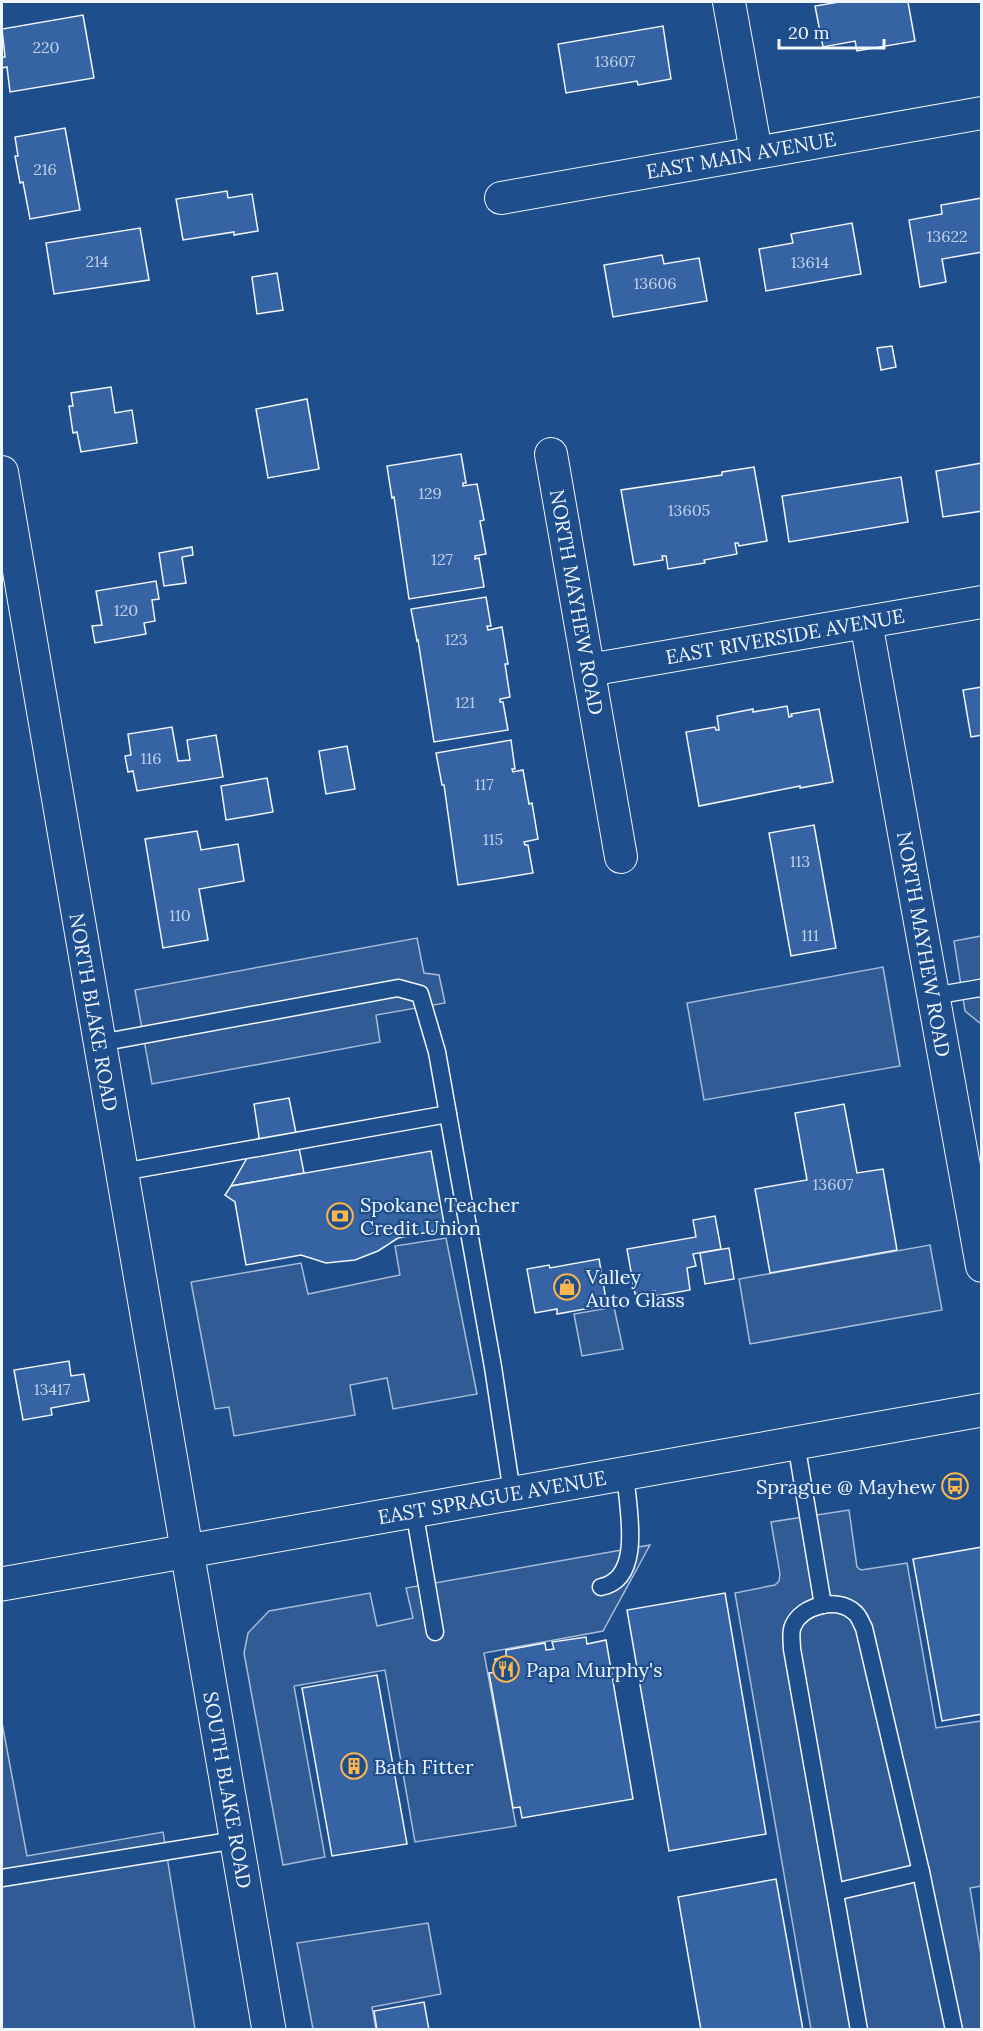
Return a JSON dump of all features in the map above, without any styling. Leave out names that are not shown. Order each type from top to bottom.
[{"type":"main road","name":"EAST SPRAGUE AVENUE","points":[[2,1584],[981,1410]]},
{"type":"main road","name":"SOUTH BLAKE ROAD","points":[[187,1551],[269,2030]]},
{"type":"street","points":[[729,2],[756,152]]},
{"type":"street","name":"EAST MAIN AVENUE","points":[[501,198],[981,113]]},
{"type":"street","name":"NORTH MAYHEW ROAD","points":[[551,454],[621,857]]},
{"type":"street","name":"NORTH BLAKE ROAD","points":[[2,472],[187,1551]]},
{"type":"street","name":"EAST RIVERSIDE AVENUE","points":[[589,670],[981,602]]},
{"type":"street","name":"NORTH MAYHEW ROAD","points":[[866,622],[980,1246]]},
{"type":"lane","points":[[100,1043],[399,988],[420,994],[437,1052],[494,1367],[512,1493]]},
{"type":"lane","points":[[933,996],[980,988],[981,990]]},
{"type":"lane","points":[[122,1172],[448,1114]]},
{"type":"lane","points":[[796,1443],[822,1605]]},
{"type":"lane","points":[[602,1587],[624,1574],[631,1552],[625,1473]]},
{"type":"lane","points":[[414,1510],[435,1632]]},
{"type":"lane","points":[[859,2030],[792,1649],[793,1627],[804,1612],[822,1605],[840,1605],[855,1612],[864,1628],[921,1872],[954,2030]]},
{"type":"lane","points":[[2,1878],[236,1840]]},
{"type":"lane","points":[[835,1892],[921,1872]]},
{"type":"shaded area","points":[[981,936],[981,1024],[965,1011],[954,941]]},
{"type":"shaded area","points":[[417,938],[424,973],[439,975],[445,1003],[376,1015],[380,1042],[152,1084],[135,990]]},
{"type":"shaded area","points":[[883,967],[900,1066],[704,1100],[687,1003]]},
{"type":"shaded area","points":[[446,1238],[477,1394],[393,1409],[387,1378],[350,1385],[355,1415],[234,1436],[229,1407],[215,1409],[191,1282],[301,1263],[308,1294],[400,1275],[395,1246]]},
{"type":"shaded area","points":[[930,1245],[942,1310],[750,1344],[739,1279]]},
{"type":"shaded area","points":[[614,1307],[623,1349],[582,1356],[574,1314]]},
{"type":"shaded area","points":[[849,1510],[857,1567],[861,1570],[907,1563],[936,1728],[981,1721],[981,1886],[970,1888],[981,1955],[981,2029],[811,2029],[735,1593],[775,1585],[779,1581],[780,1574],[771,1522]]},
{"type":"shaded area","points":[[650,1545],[603,1631],[484,1653],[516,1826],[415,1842],[385,1670],[294,1686],[325,1857],[283,1865],[244,1653],[248,1633],[269,1611],[370,1593],[377,1626],[413,1618],[406,1588]]},
{"type":"shaded area","points":[[2,1723],[27,1856],[163,1832],[195,2029],[2,2029]]},
{"type":"shaded area","points":[[428,1923],[441,1994],[372,2007],[376,2029],[313,2029],[297,1943]]},
{"type":"building","points":[[839,2],[908,2],[915,41],[857,51],[855,41],[823,47],[815,6]]},
{"type":"building","points":[[83,15],[94,78],[10,92],[7,67],[2,68],[2,57],[5,57],[2,29]]},
{"type":"building","points":[[663,26],[671,79],[638,85],[637,81],[566,93],[558,44]]},
{"type":"building","points":[[65,128],[80,210],[30,219],[15,156],[18,156],[15,137]]},
{"type":"building","points":[[227,191],[228,198],[252,194],[258,231],[234,235],[234,232],[183,240],[176,199]]},
{"type":"building","points":[[982,198],[982,252],[942,259],[946,282],[920,287],[909,220],[942,214],[941,205]]},
{"type":"building","points":[[852,223],[861,274],[766,291],[759,249],[793,243],[791,234]]},
{"type":"building","points":[[140,228],[149,280],[54,294],[46,243]]},
{"type":"building","points":[[662,255],[664,264],[699,258],[707,301],[613,317],[604,265]]},
{"type":"building","points":[[277,273],[283,310],[257,314],[252,277]]},
{"type":"building","points":[[892,346],[896,367],[881,370],[877,348]]},
{"type":"building","points":[[111,387],[115,413],[132,410],[137,443],[81,452],[77,432],[73,433],[69,406],[73,406],[71,393]]},
{"type":"building","points":[[307,399],[319,469],[268,478],[256,409]]},
{"type":"building","points":[[461,454],[466,483],[463,483],[463,486],[477,484],[484,520],[480,521],[486,554],[475,556],[475,559],[479,558],[484,587],[409,599],[394,497],[392,498],[387,466]]},
{"type":"building","points":[[982,463],[982,511],[943,517],[936,471]]},
{"type":"building","points":[[754,467],[767,541],[739,546],[735,543],[737,554],[704,560],[705,563],[668,569],[666,556],[662,556],[663,560],[634,565],[621,490],[722,475],[722,472]]},
{"type":"building","points":[[901,477],[908,522],[789,542],[782,496]]},
{"type":"building","points":[[192,547],[193,555],[182,557],[186,583],[164,586],[159,553]]},
{"type":"building","points":[[156,581],[159,599],[152,600],[155,621],[144,623],[146,634],[95,643],[92,626],[102,625],[96,591]]},
{"type":"building","points":[[486,597],[491,626],[487,626],[488,630],[502,627],[510,697],[500,699],[500,702],[503,702],[508,730],[434,742],[411,609]]},
{"type":"building","points":[[982,687],[982,735],[971,737],[963,690]]},
{"type":"building","points":[[787,706],[789,717],[792,716],[791,714],[819,709],[833,782],[800,788],[800,786],[699,806],[686,732],[715,727],[719,730],[717,716],[753,709],[753,712]]},
{"type":"building","points":[[172,727],[178,761],[190,760],[187,740],[216,735],[223,777],[137,791],[133,771],[128,772],[125,756],[131,755],[128,734]]},
{"type":"building","points":[[511,740],[515,769],[512,769],[513,772],[523,770],[538,839],[524,842],[528,845],[533,873],[458,885],[444,785],[442,785],[436,753]]},
{"type":"building","points":[[347,746],[355,789],[326,794],[319,751]]},
{"type":"building","points":[[267,778],[273,812],[226,820],[221,786]]},
{"type":"building","points":[[814,825],[836,948],[791,956],[769,833]]},
{"type":"building","points":[[197,831],[201,850],[238,844],[244,881],[199,889],[208,940],[163,948],[145,839]]},
{"type":"building","points":[[289,1098],[304,1173],[231,1186],[259,1137],[254,1104]]},
{"type":"building","points":[[844,1104],[857,1173],[883,1169],[897,1250],[770,1273],[755,1189],[807,1180],[795,1113]]},
{"type":"building","name":"Spokane Teacher Credit Union","points":[[431,1151],[445,1229],[398,1238],[378,1251],[355,1260],[326,1263],[301,1255],[246,1265],[235,1202],[225,1195],[231,1186]]},
{"type":"building","points":[[715,1216],[721,1249],[693,1254],[696,1266],[687,1268],[690,1290],[656,1296],[655,1291],[635,1294],[627,1249],[696,1237],[693,1220]]},
{"type":"building","points":[[729,1248],[734,1279],[705,1284],[700,1253]]},
{"type":"building","name":"Valley Auto Glass","points":[[599,1259],[607,1305],[557,1314],[557,1309],[535,1313],[527,1269],[549,1265],[550,1268]]},
{"type":"building","points":[[69,1361],[71,1376],[84,1374],[89,1401],[51,1408],[52,1415],[23,1420],[14,1370]]},
{"type":"building","points":[[982,1547],[982,1714],[942,1721],[913,1559]]},
{"type":"building","points":[[725,1593],[766,1834],[669,1851],[627,1610]]},
{"type":"building","points":[[586,1637],[587,1644],[606,1640],[633,1799],[522,1818],[520,1807],[513,1808],[489,1673],[497,1672],[495,1659],[506,1657],[506,1650],[545,1643],[546,1650],[554,1649],[552,1642]]},
{"type":"building","name":"Bath Fitter","points":[[377,1675],[407,1844],[332,1856],[302,1688]]},
{"type":"building","points":[[776,1879],[803,2030],[701,2030],[678,1897]]},
{"type":"building","points":[[424,2002],[429,2030],[377,2030],[374,2011]]},
{"type":"place","name":"Spokane Teacher Credit Union","points":[[340,1216]]},
{"type":"place","name":"Valley Auto Glass","points":[[567,1287]]},
{"type":"place","name":"Sprague @ Mayhew","points":[[955,1486]]},
{"type":"place","name":"Papa Murphy's","points":[[506,1669]]},
{"type":"place","name":"Bath Fitter","points":[[354,1766]]}]
